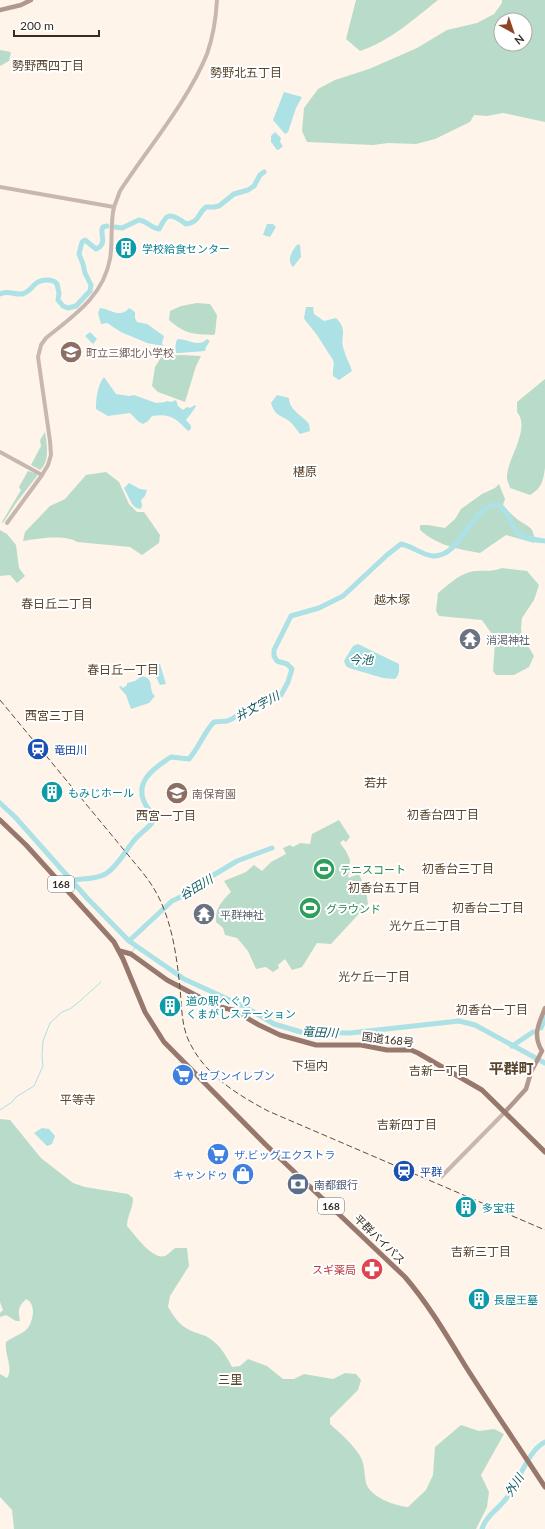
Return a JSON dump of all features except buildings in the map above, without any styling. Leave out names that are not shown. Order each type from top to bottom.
[{"type":"highway","name":"168","points":[[0,820],[26,845],[109,935],[120,951]]},
{"type":"highway","name":"国道168号","points":[[120,951],[131,954],[167,980],[216,1006],[233,1010],[259,1025],[286,1037],[316,1045],[361,1045],[387,1050],[411,1050],[476,1086],[505,1112],[545,1152]]},
{"type":"highway","name":"平群バイパス","points":[[120,951],[146,1012],[164,1042],[266,1145],[405,1277],[438,1319],[467,1368],[545,1487]]},
{"type":"main road","points":[[0,10],[21,5],[31,0]]},
{"type":"main road","points":[[505,1112],[526,1089],[534,1064],[542,1053],[537,1044],[536,1036],[545,1008]]},
{"type":"street","points":[[7,523],[42,475],[48,465],[51,454],[38,368],[38,352],[46,338],[87,304],[101,285],[110,259],[111,220],[120,191],[190,88],[207,53],[216,18],[217,0]]},
{"type":"street","points":[[0,187],[114,207]]},
{"type":"street","points":[[0,452],[42,475]]},
{"type":"street","points":[[441,1177],[505,1112]]},
{"type":"green space","points":[[356,0],[438,0],[392,35],[371,47],[360,51],[346,39]]},
{"type":"green space","points":[[502,0],[545,0],[545,122],[503,113],[487,116],[474,115],[470,122],[435,139],[416,144],[388,143],[373,145],[307,142],[302,131],[304,108],[318,89],[335,80],[369,69],[417,48],[447,30],[477,23],[493,15],[493,52],[533,52],[533,12],[495,12],[502,3]]},
{"type":"green space","points":[[0,50],[11,52],[9,61],[0,66]]},
{"type":"green space","points":[[197,303],[210,304],[217,315],[215,334],[194,334],[184,331],[169,320],[170,311],[181,306]]},
{"type":"green space","points":[[162,356],[201,356],[196,366],[185,402],[158,392],[152,386],[155,367]]},
{"type":"green space","points":[[545,379],[544,477],[537,490],[530,495],[510,488],[507,480],[508,468],[520,435],[521,419],[517,412],[517,402]]},
{"type":"green space","points":[[45,432],[47,458],[40,470],[31,465],[41,446],[40,440]]},
{"type":"green space","points":[[28,471],[37,474],[37,476],[3,523],[2,522],[21,490],[19,487]]},
{"type":"green space","points":[[106,472],[119,482],[129,504],[137,512],[144,512],[160,535],[159,543],[142,555],[130,547],[77,542],[65,538],[23,541],[25,532],[50,506],[65,499],[86,475]]},
{"type":"green space","points":[[499,484],[505,499],[503,505],[508,511],[532,530],[534,543],[506,535],[480,553],[441,543],[420,530],[420,525],[445,528],[455,519],[461,509]]},
{"type":"green space","points":[[0,530],[7,534],[16,545],[19,568],[25,576],[17,583],[10,575],[0,576]]},
{"type":"green space","points":[[502,568],[527,571],[539,585],[534,600],[522,618],[521,628],[522,636],[534,656],[529,667],[514,675],[496,675],[493,671],[494,637],[482,620],[439,616],[436,611],[438,593],[457,578],[470,572]]},
{"type":"green space","points":[[339,820],[350,837],[346,842],[343,840],[340,843],[350,860],[348,878],[359,874],[366,890],[368,904],[331,944],[317,943],[302,967],[292,970],[285,959],[278,965],[279,968],[273,972],[266,967],[256,969],[248,951],[237,938],[225,935],[223,928],[216,922],[218,909],[231,892],[224,881],[246,872],[254,865],[262,871],[271,862],[286,854],[283,848],[290,845],[293,847],[300,843],[310,844],[312,834]]},
{"type":"green space","points":[[0,1119],[10,1120],[41,1158],[73,1183],[85,1187],[128,1194],[133,1198],[127,1226],[149,1251],[160,1256],[165,1256],[175,1248],[187,1248],[189,1266],[170,1296],[168,1307],[182,1325],[189,1330],[204,1335],[220,1347],[232,1367],[240,1366],[248,1359],[267,1366],[283,1379],[294,1379],[304,1374],[333,1379],[345,1373],[356,1374],[361,1380],[358,1390],[330,1418],[330,1424],[350,1443],[362,1459],[366,1483],[372,1493],[390,1503],[408,1507],[426,1490],[433,1475],[435,1447],[461,1425],[479,1431],[494,1429],[504,1434],[481,1475],[489,1492],[487,1507],[476,1529],[14,1529],[12,1510],[0,1497],[0,1374],[7,1378],[10,1370],[6,1351],[6,1342],[27,1329],[32,1320],[33,1311],[31,1303],[26,1299],[21,1304],[19,1309],[20,1321],[16,1321],[6,1315],[0,1317],[0,1313],[3,1310],[0,1302]]},
{"type":"water","points":[[284,92],[302,97],[296,108],[288,132],[285,134],[273,120]]},
{"type":"water","points":[[275,132],[281,138],[280,142],[283,146],[277,150],[271,142],[271,136]]},
{"type":"water","points":[[267,224],[273,224],[276,227],[270,237],[263,235]]},
{"type":"water","points":[[298,244],[300,245],[301,257],[293,267],[290,258],[292,252]]},
{"type":"water","points":[[306,307],[313,307],[314,314],[324,321],[336,318],[342,327],[342,341],[352,371],[339,380],[333,376],[333,360],[304,318]]},
{"type":"water","points":[[100,308],[122,313],[129,308],[135,312],[137,322],[147,324],[164,336],[162,343],[163,346],[147,343],[121,332],[107,323],[101,324],[98,313]]},
{"type":"water","points":[[90,332],[97,339],[93,344],[85,336]]},
{"type":"water","points":[[178,339],[197,343],[204,342],[207,339],[210,341],[205,351],[176,353],[175,347]]},
{"type":"water","points":[[104,377],[116,394],[129,396],[134,395],[156,403],[167,401],[171,402],[176,400],[178,406],[183,410],[187,407],[190,408],[195,405],[195,408],[186,420],[191,426],[191,429],[188,431],[176,420],[164,415],[152,416],[143,424],[130,413],[108,416],[96,409],[98,388]]},
{"type":"water","points":[[277,395],[289,398],[291,406],[309,424],[310,431],[300,434],[290,422],[273,409],[271,403]]},
{"type":"water","points":[[129,483],[140,489],[147,490],[145,496],[141,500],[141,509],[136,508],[132,504],[124,488]]},
{"type":"water","name":"今池","points":[[358,644],[399,664],[397,677],[395,679],[383,678],[346,666],[344,661],[353,646]]},
{"type":"water","points":[[157,664],[160,664],[166,684],[160,685],[152,669]]},
{"type":"water","points":[[142,676],[149,679],[155,696],[149,703],[131,709],[126,695],[119,687],[121,686],[123,688],[127,685],[127,683],[135,681]]},
{"type":"water","points":[[42,1128],[49,1129],[55,1136],[52,1144],[47,1146],[34,1133]]},
{"type":"waterway","points":[[115,227],[122,228],[139,220],[159,229],[165,219],[169,216],[177,218],[186,224],[191,223],[196,220],[206,207],[219,206],[234,194],[248,190],[254,186],[260,175],[264,172]]},
{"type":"waterway","points":[[0,294],[6,292],[22,294],[39,281],[49,280],[57,284],[59,293],[58,300],[63,306],[68,308],[76,306],[90,291],[91,285],[85,273],[79,254],[82,242],[85,240],[96,249],[101,245],[103,240],[102,229],[103,227],[107,226]]},
{"type":"waterway","name":"井文字川","points":[[71,880],[95,878],[107,873],[116,865],[134,840],[152,823],[152,815],[143,799],[142,791],[143,784],[151,772],[171,757],[189,759],[196,750],[207,730],[214,722],[232,719],[246,709],[281,695],[288,682],[292,669],[287,664],[277,661],[274,656],[274,650],[291,616],[319,608],[343,596],[401,544],[433,556],[443,554],[452,548],[473,521],[489,507],[498,505],[502,507],[515,530],[524,537],[545,541]]},
{"type":"waterway","name":"竜田川","points":[[0,803],[15,817],[87,898],[129,941],[184,979],[245,1007],[274,1024],[301,1032],[350,1033],[459,1021],[475,1025],[545,1063]]},
{"type":"waterway","name":"谷田川","points":[[129,941],[172,901],[187,894],[207,879],[237,861],[272,848]]},
{"type":"waterway","name":"竜田川","points":[[132,952],[136,946]]},
{"type":"waterway","points":[[0,1110],[12,1102],[16,1097],[34,1086],[43,1066],[43,1041],[50,1023],[62,1012],[70,1009],[80,1001],[101,982]]},
{"type":"waterway","points":[[541,1028],[545,1018]]},
{"type":"waterway","points":[[512,1046],[533,1032]]},
{"type":"waterway","name":"外川","points":[[482,1529],[489,1517],[502,1504],[510,1493],[533,1453],[545,1442]]},
{"type":"railway","points":[[0,700],[143,873],[155,890],[169,923],[174,944],[184,1026],[188,1040],[207,1068],[226,1085],[268,1111],[545,1230]]},
{"type":"place","name":"学校給食センター","points":[[126,248]]},
{"type":"place","name":"町立三郷北小学校","points":[[71,352]]},
{"type":"place","name":"消渇神社","points":[[470,639]]},
{"type":"place","name":"竜田川","points":[[38,749]]},
{"type":"place","name":"もみじホール","points":[[52,792]]},
{"type":"place","name":"南保育園","points":[[177,793]]},
{"type":"place","name":"テニスコート","points":[[324,869]]},
{"type":"place","name":"グラウンド","points":[[310,908]]},
{"type":"place","name":"平群神社","points":[[204,914]]},
{"type":"place","name":"道の駅へぐり くまがしステーション","points":[[170,1006]]},
{"type":"place","name":"セブンイレブン","points":[[183,1075]]},
{"type":"place","name":"ザ.ビッグエクストラ","points":[[218,1154]]},
{"type":"place","name":"平群","points":[[404,1171]]},
{"type":"place","name":"キャンドゥ","points":[[243,1174]]},
{"type":"place","name":"南都銀行","points":[[298,1184]]},
{"type":"place","name":"多宝荘","points":[[466,1207]]},
{"type":"place","name":"スギ薬局","points":[[372,1269]]},
{"type":"place","name":"長屋王墓","points":[[479,1299]]},
{"type":"district","name":"勢野西四丁目","points":[[48,65]]},
{"type":"district","name":"勢野北五丁目","points":[[246,72]]},
{"type":"district","name":"椹原","points":[[305,471]]},
{"type":"district","name":"越木塚","points":[[392,599]]},
{"type":"district","name":"春日丘二丁目","points":[[57,603]]},
{"type":"district","name":"春日丘一丁目","points":[[123,669]]},
{"type":"district","name":"西宮三丁目","points":[[55,715]]},
{"type":"district","name":"若井","points":[[376,782]]},
{"type":"district","name":"初香台四丁目","points":[[443,814]]},
{"type":"district","name":"西宮一丁目","points":[[166,815]]},
{"type":"district","name":"初香台三丁目","points":[[458,868]]},
{"type":"district","name":"初香台五丁目","points":[[384,887]]},
{"type":"district","name":"初香台二丁目","points":[[488,907]]},
{"type":"district","name":"光ケ丘二丁目","points":[[425,925]]},
{"type":"district","name":"光ケ丘一丁目","points":[[374,976]]},
{"type":"district","name":"初香台一丁目","points":[[492,1009]]},
{"type":"district","name":"下垣内","points":[[310,1065]]},
{"type":"district","name":"平群町","points":[[511,1068]]},
{"type":"district","name":"吉新一丁目","points":[[439,1070]]},
{"type":"district","name":"平等寺","points":[[78,1099]]},
{"type":"district","name":"吉新四丁目","points":[[407,1124]]},
{"type":"district","name":"吉新三丁目","points":[[481,1251]]},
{"type":"district","name":"三里","points":[[230,1379]]}]
